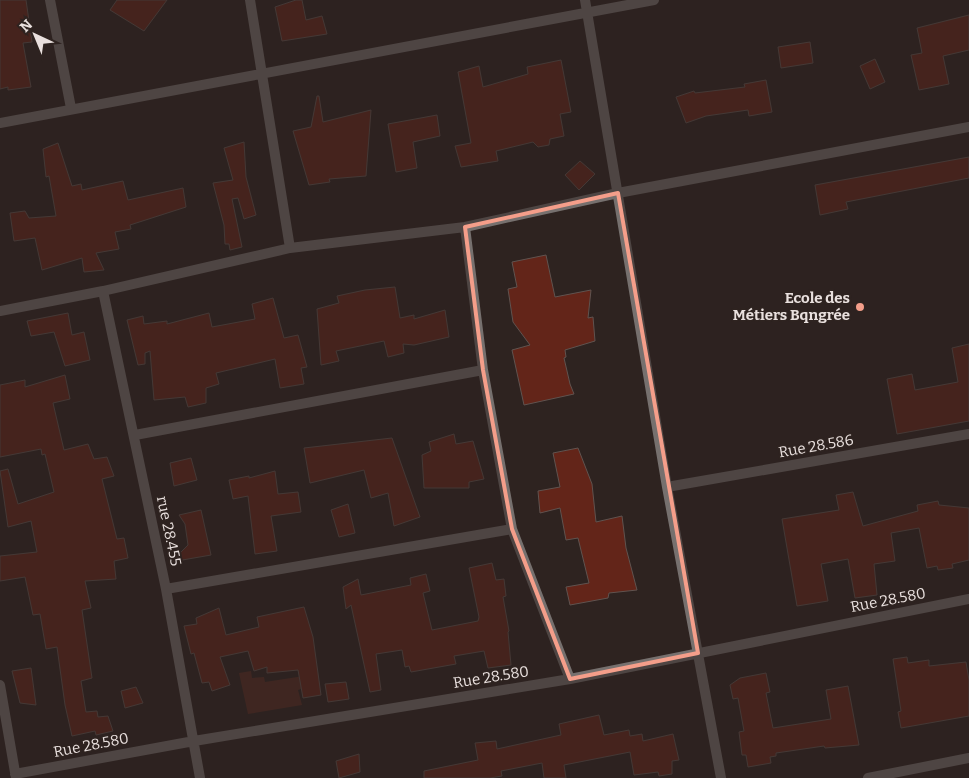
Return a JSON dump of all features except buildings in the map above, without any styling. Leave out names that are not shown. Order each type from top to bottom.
[{"type":"street","points":[[50,0],[71,108]]},
{"type":"street","points":[[250,0],[290,248]]},
{"type":"street","points":[[585,0],[667,487],[721,778]]},
{"type":"street","points":[[0,123],[71,108],[654,0]]},
{"type":"street","points":[[0,311],[103,291],[290,248],[465,227],[618,194],[969,126]]},
{"type":"street","points":[[465,227],[483,370],[512,529],[570,679]]},
{"type":"street","name":"rue 28.455","points":[[103,291],[135,435],[166,590],[200,778]]},
{"type":"street","points":[[135,435],[483,370]]},
{"type":"street","name":"Rue 28.586","points":[[667,487],[969,434]]},
{"type":"street","points":[[166,590],[512,529]]},
{"type":"street","name":"Rue 28.580","points":[[16,776],[194,741],[570,679],[969,599]]},
{"type":"street","points":[[0,685],[16,776]]},
{"type":"street","points":[[868,778],[969,758]]},
{"type":"highlighted area","points":[[618,193],[698,653],[570,679],[512,529],[483,370],[465,227]]},
{"type":"shaded area","points":[[251,671],[252,678],[264,677],[265,682],[304,676],[307,687],[298,690],[302,705],[248,714],[239,673]]},
{"type":"place","name":"Ecole des Métiers Bqngrée","points":[[860,307]]}]
